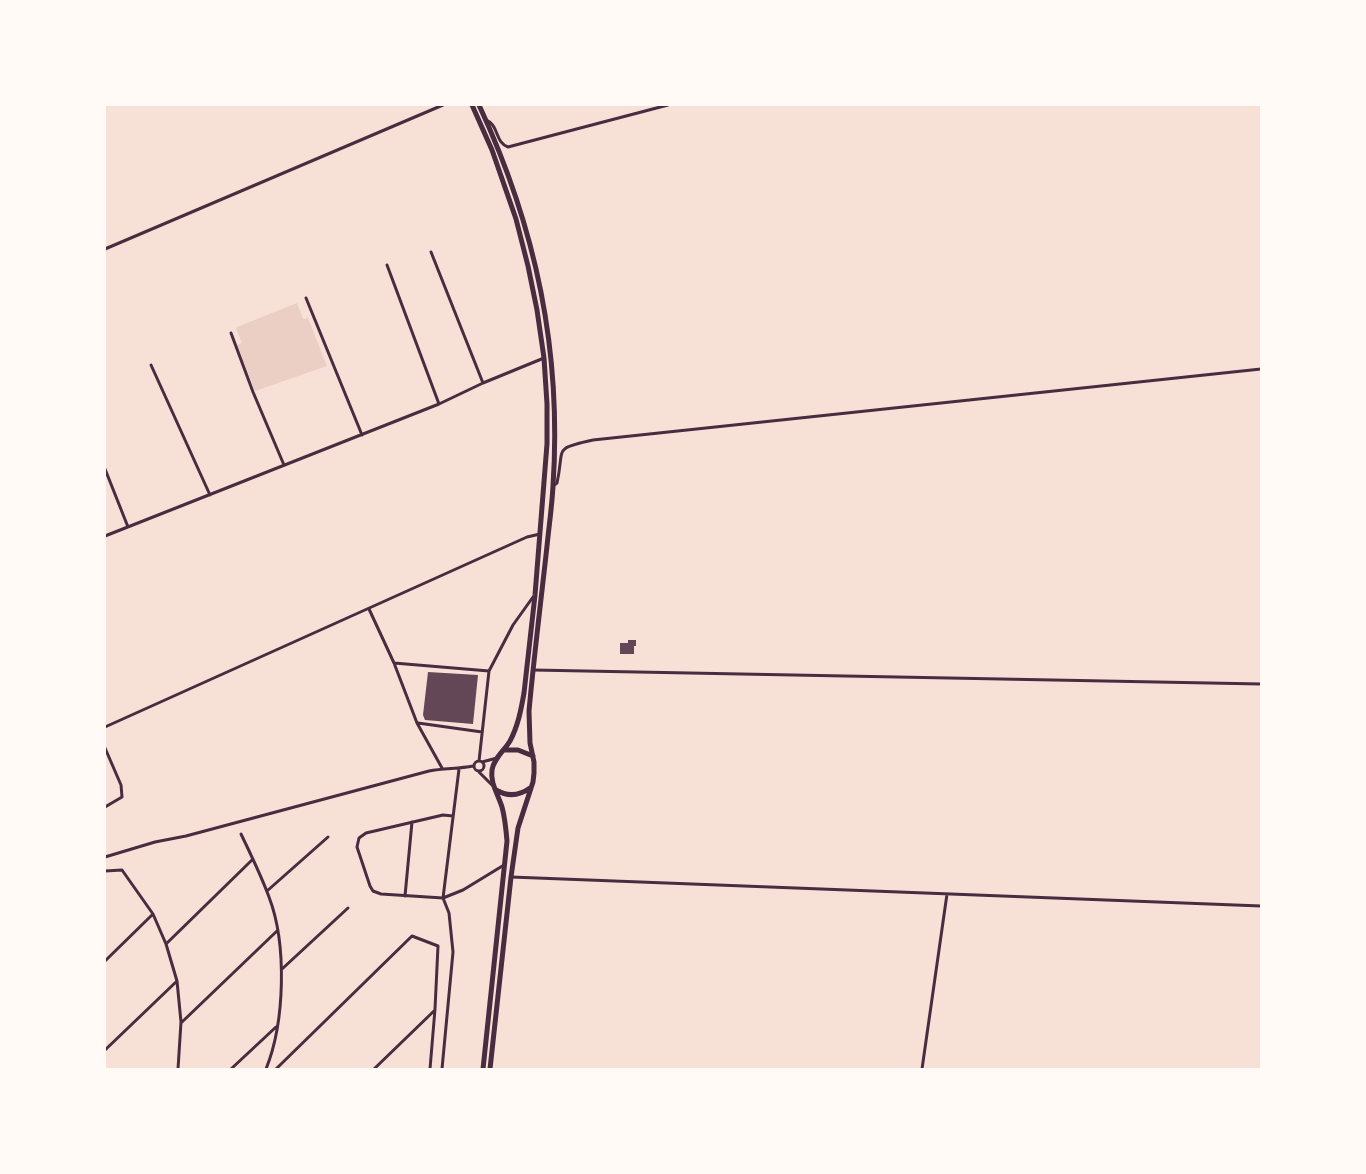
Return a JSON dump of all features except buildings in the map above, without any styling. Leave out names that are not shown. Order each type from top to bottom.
[{"type":"main road","points":[[472,105],[492,150],[516,219],[528,266],[544,358],[547,404],[547,444],[540,534],[521,710],[516,728],[504,750],[497,758],[492,771],[492,781],[501,805],[506,830],[483,1069]]},
{"type":"main road","points":[[479,105],[501,156],[535,261],[552,358],[554,402],[553,486],[529,711],[530,744],[534,773],[518,828],[490,1069]]},
{"type":"main road","points":[[504,750],[518,750],[533,756]]},
{"type":"main road","points":[[496,790],[504,794],[514,795],[523,792],[531,786]]},
{"type":"street","points":[[105,249],[443,105]]},
{"type":"street","points":[[486,120],[491,122],[501,142],[504,146],[508,147],[668,105]]},
{"type":"street","points":[[431,252],[483,384]]},
{"type":"street","points":[[387,266],[439,404]]},
{"type":"street","points":[[306,298],[362,434]]},
{"type":"street","points":[[231,333],[284,466]]},
{"type":"street","points":[[105,536],[439,404],[544,358]]},
{"type":"street","points":[[151,365],[210,495]]},
{"type":"street","points":[[553,486],[557,483],[560,456],[563,450],[571,445],[593,440],[1261,369]]},
{"type":"street","points":[[105,469],[128,527]]},
{"type":"street","points":[[105,727],[527,537],[540,534]]},
{"type":"street","points":[[479,771],[484,768],[481,762],[482,732],[489,670],[513,626],[534,595]]},
{"type":"street","points":[[369,609],[394,663],[417,723],[442,768]]},
{"type":"street","points":[[394,663],[489,670]]},
{"type":"street","points":[[533,670],[1261,684]]},
{"type":"street","points":[[417,723],[482,732]]},
{"type":"street","points":[[105,748],[121,785],[122,797],[105,807]]},
{"type":"street","points":[[105,857],[155,842],[186,836],[428,771],[442,768],[459,769],[474,766],[475,762],[497,758]]},
{"type":"street","points":[[474,766],[475,770],[479,771],[496,790]]},
{"type":"street","points":[[442,1069],[453,952],[449,913],[442,898],[459,769]]},
{"type":"street","points":[[453,816],[442,815],[412,822],[366,833],[359,838],[358,847],[373,891],[381,894],[442,898],[463,890],[504,865]]},
{"type":"street","points":[[405,896],[412,822]]},
{"type":"street","points":[[241,834],[270,898],[278,930],[282,989],[270,1058],[266,1069]]},
{"type":"street","points":[[267,891],[328,837]]},
{"type":"street","points":[[166,944],[253,859]]},
{"type":"street","points":[[105,871],[122,870],[153,914],[166,944],[177,981],[181,1022],[178,1069]]},
{"type":"street","points":[[511,877],[1261,906]]},
{"type":"street","points":[[922,1069],[947,894]]},
{"type":"street","points":[[282,969],[348,908]]},
{"type":"street","points":[[105,961],[153,914]]},
{"type":"street","points":[[181,1022],[278,930]]},
{"type":"street","points":[[276,1069],[412,936],[438,946],[436,1009],[430,1069]]},
{"type":"street","points":[[105,1050],[177,981]]},
{"type":"street","points":[[374,1069],[436,1009]]},
{"type":"street","points":[[231,1069],[276,1027]]},
{"type":"shaded area","points":[[297,303],[303,319],[308,318],[327,366],[255,391],[237,345],[242,343],[236,329]]}]
